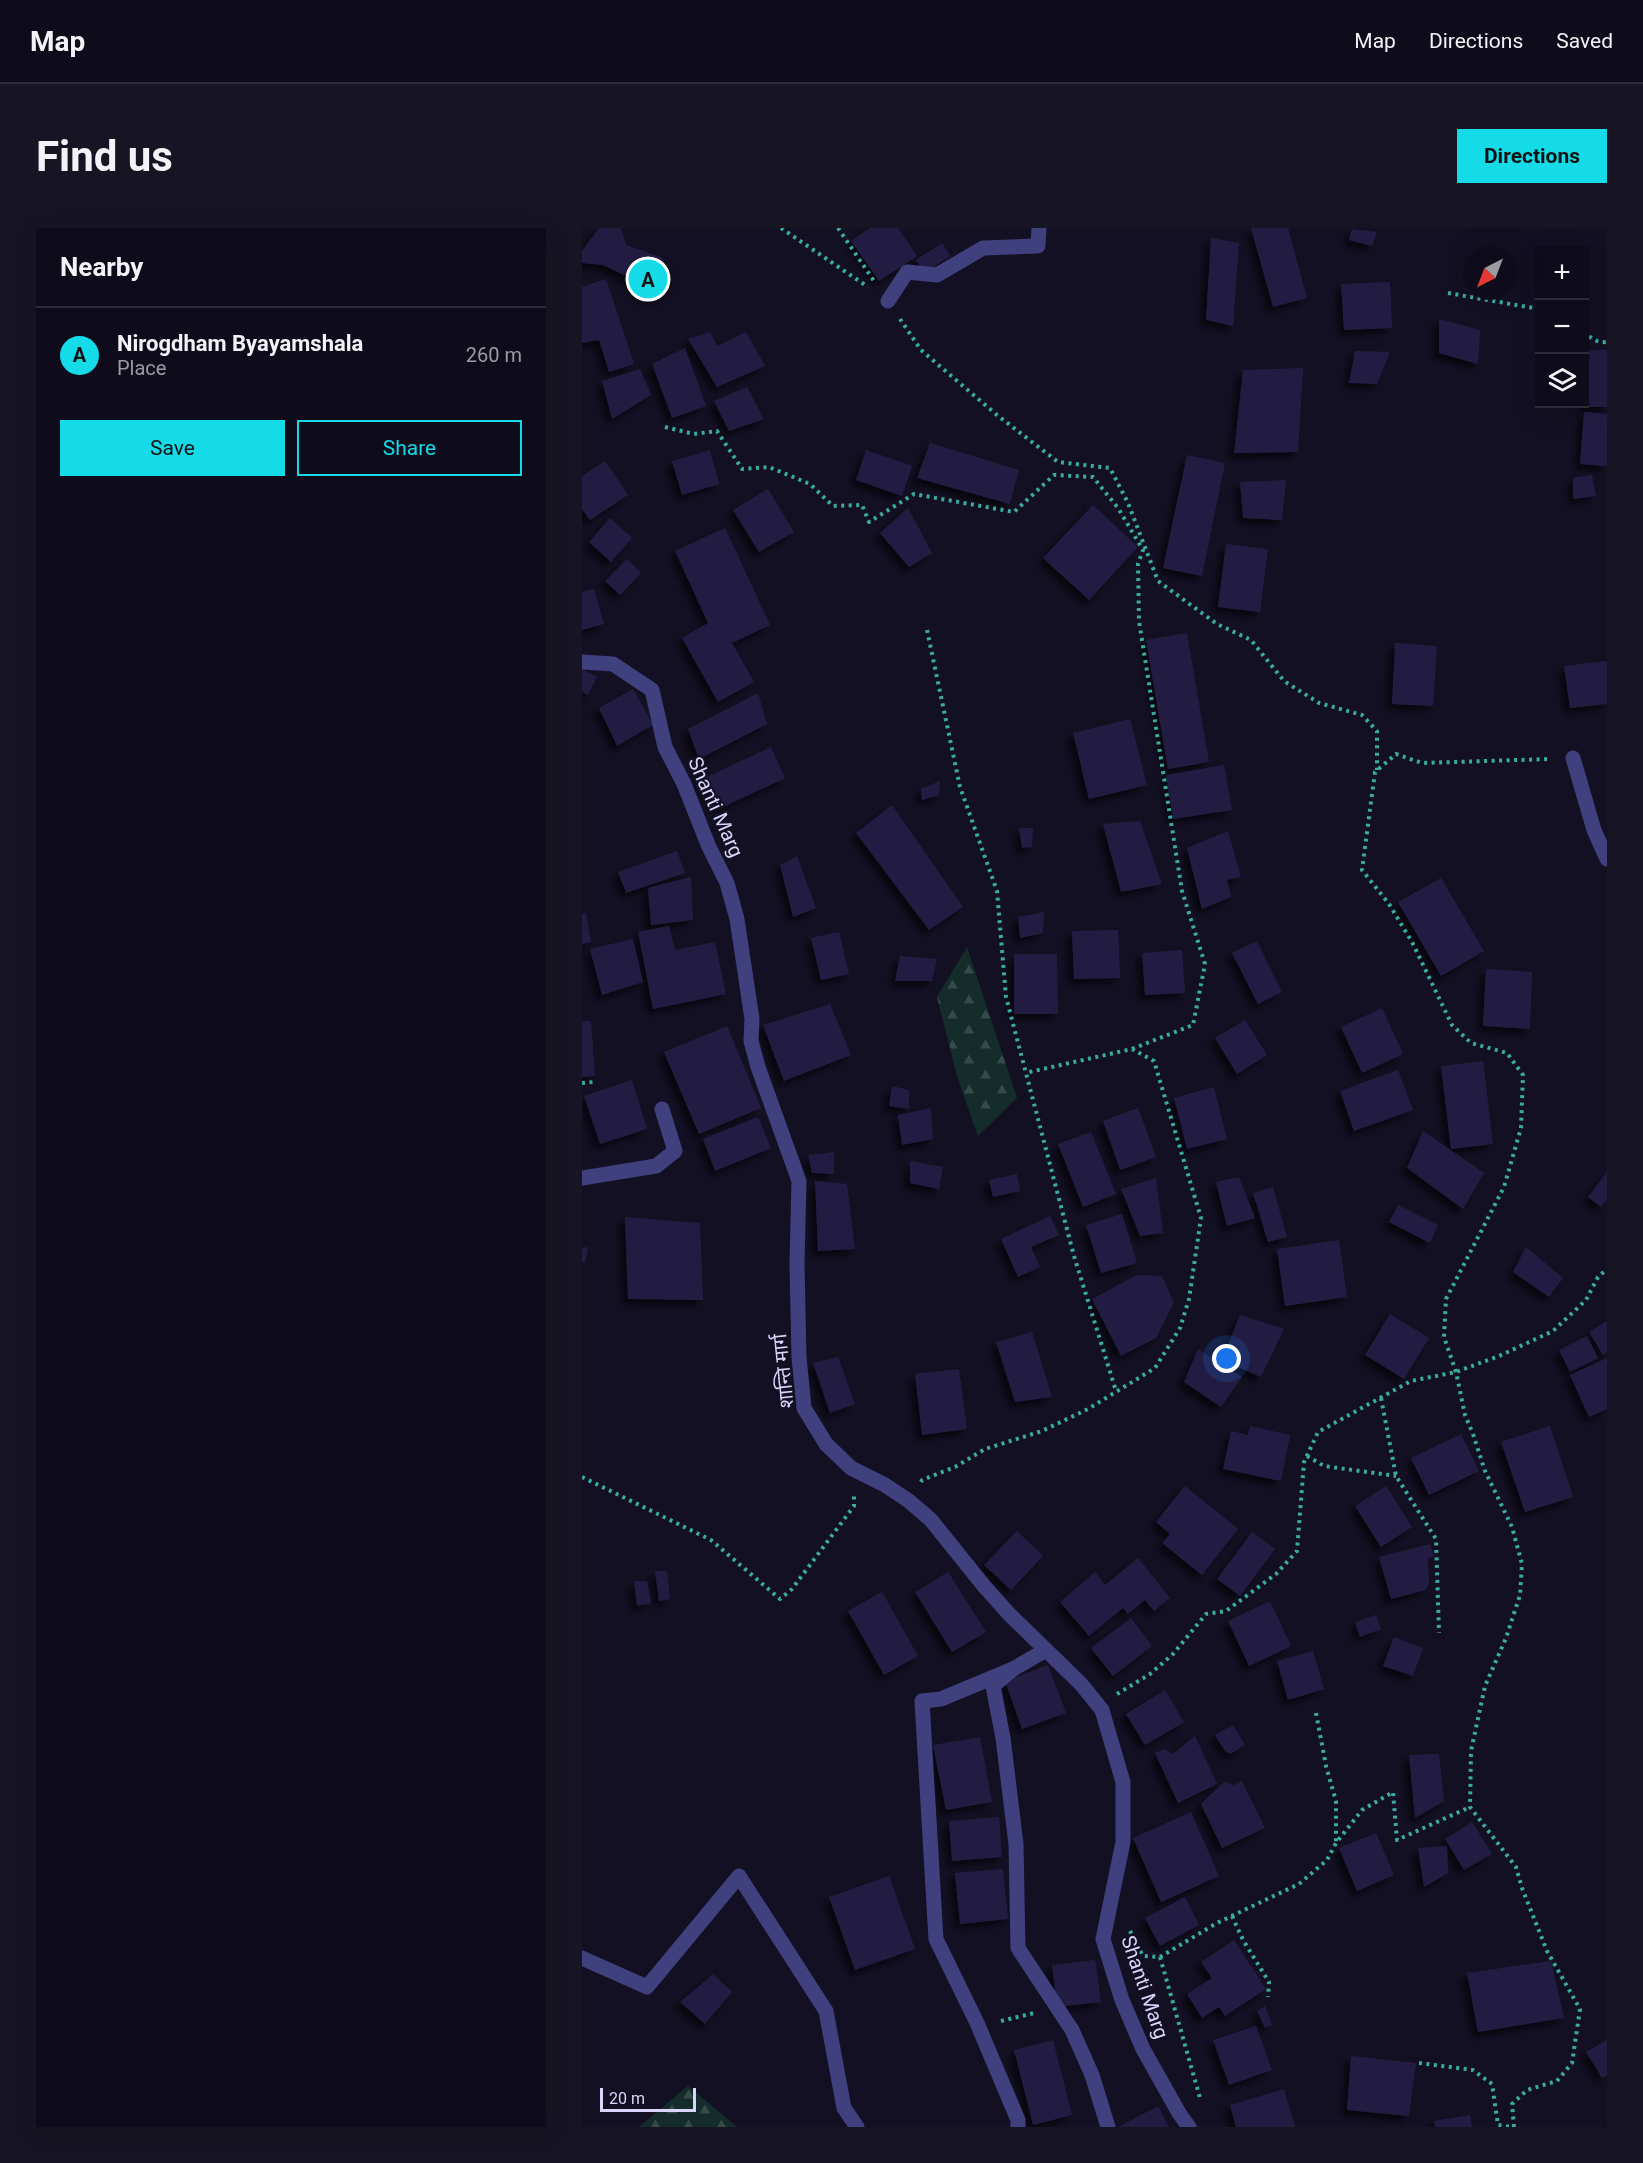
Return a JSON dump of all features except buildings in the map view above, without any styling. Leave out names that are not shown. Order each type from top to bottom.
[{"type":"street","points":[[888,302],[907,272],[937,275],[983,248],[1038,246],[1039,228]]},
{"type":"street","name":"Shanti Marg","points":[[582,662],[613,664],[652,690],[665,747],[684,784],[709,847],[727,883],[737,919],[752,1019]]},
{"type":"street","points":[[1574,758],[1594,830],[1607,859]]},
{"type":"street","name":"शान्ति मार्ग","points":[[752,1019],[751,1041],[758,1068],[799,1181],[797,1263],[799,1357],[804,1408],[826,1444],[851,1468],[885,1485],[931,1520],[984,1586],[1081,1684],[1102,1710]]},
{"type":"street","points":[[582,1178],[656,1166],[675,1151],[662,1109]]},
{"type":"street","points":[[1018,2127],[1018,2120],[977,2023],[936,1939],[922,1701],[941,1700],[1013,1669],[1046,1650]]},
{"type":"street","points":[[1013,1669],[993,1686],[1003,1738],[1017,1844],[1018,1948],[1072,2030],[1092,2075],[1108,2127]]},
{"type":"street","name":"Shanti Marg","points":[[1102,1710],[1123,1782],[1123,1842],[1103,1939],[1122,2000],[1143,2049],[1189,2127]]},
{"type":"street","points":[[582,1958],[647,1987],[739,1876],[826,2011],[844,2108],[857,2127]]},
{"type":"path","points":[[781,228],[888,302]]},
{"type":"path","points":[[837,228],[921,350],[1058,462],[1110,468],[1128,504],[1158,581],[1218,624],[1251,640],[1284,681],[1319,704],[1362,716],[1377,731],[1377,771],[1362,870],[1389,904],[1413,942],[1452,1026],[1471,1043],[1507,1053],[1522,1075],[1521,1128],[1503,1187],[1446,1299],[1444,1337],[1456,1372],[1465,1415],[1485,1471],[1512,1527],[1522,1564],[1520,1595],[1506,1638],[1485,1686],[1471,1751],[1470,1807],[1516,1867],[1547,1951],[1580,2009],[1572,2063],[1557,2081],[1527,2090],[1512,2104],[1512,2127],[1498,2125],[1492,2084],[1473,2070],[1419,2063]]},
{"type":"path","points":[[1448,292],[1535,308]]},
{"type":"path","points":[[1589,337],[1600,342],[1607,342]]},
{"type":"path","points":[[665,426],[694,434],[717,431],[742,469],[769,467],[810,483],[833,506],[862,505],[869,522],[914,494],[1014,512],[1054,475],[1093,477],[1118,508],[1143,550],[1138,564],[1139,621],[1182,891],[1205,964],[1193,1025],[1132,1049],[1025,1073]]},
{"type":"path","points":[[927,630],[960,787],[997,891],[1006,997],[1074,1256],[1116,1391]]},
{"type":"path","points":[[1377,771],[1396,754],[1422,763],[1574,758]]},
{"type":"path","points":[[909,1501],[922,1480],[954,1467],[985,1449],[1042,1431],[1088,1409],[1155,1368],[1180,1328],[1189,1299],[1202,1218],[1154,1061],[1132,1049]]},
{"type":"path","points":[[582,1083],[594,1082]]},
{"type":"path","points":[[1102,1710],[1115,1694],[1150,1674],[1173,1654],[1206,1614],[1226,1611],[1276,1574],[1297,1551],[1299,1501],[1304,1462],[1318,1432],[1411,1382],[1456,1372],[1499,1356],[1553,1331],[1586,1300],[1598,1278],[1607,1269]]},
{"type":"path","points":[[1381,1398],[1396,1476],[1436,1539],[1439,1633]]},
{"type":"path","points":[[1307,1456],[1324,1466],[1396,1476]]},
{"type":"path","points":[[582,1477],[711,1540],[780,1599],[792,1589],[855,1506],[851,1468]]},
{"type":"path","points":[[1316,1713],[1326,1766],[1336,1801],[1336,1843]]},
{"type":"path","points":[[1112,1896],[1143,1956],[1160,1957],[1232,1916],[1299,1884],[1327,1860],[1336,1843],[1362,1810],[1393,1792],[1396,1839],[1470,1807]]},
{"type":"path","points":[[1232,1916],[1243,1940],[1269,1982],[1268,1997]]},
{"type":"path","points":[[1160,1957],[1201,2102]]},
{"type":"path","points":[[993,2022],[1037,2012],[1030,1988],[1040,1979]]},
{"type":"green space","points":[[967,947],[1017,1098],[978,1136],[957,1076],[937,997]]},
{"type":"green space","points":[[688,2086],[737,2127],[639,2127]]},
{"type":"place","name":"Nirogdham Byayamshala","points":[[648,279]]}]
